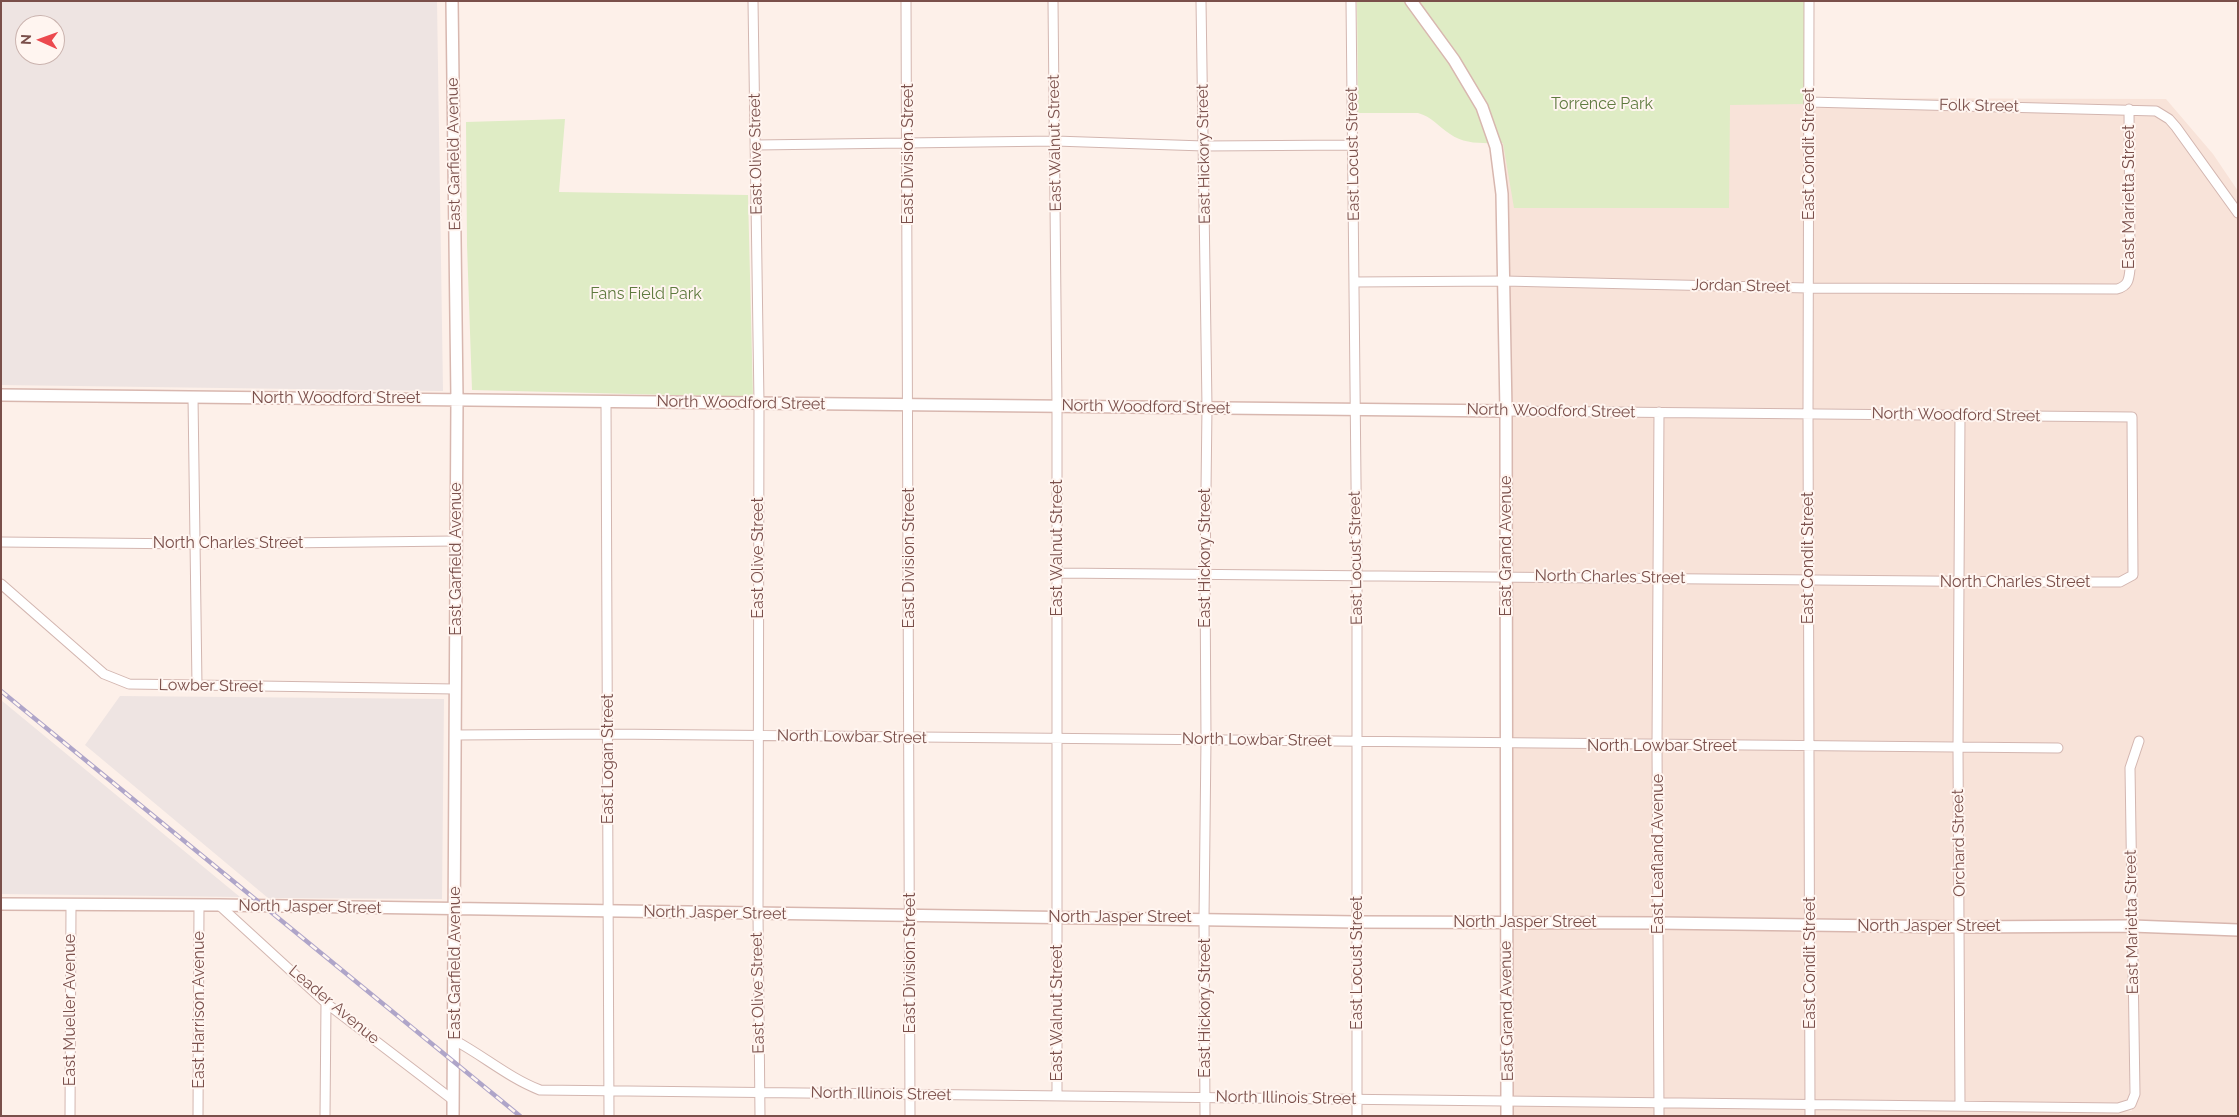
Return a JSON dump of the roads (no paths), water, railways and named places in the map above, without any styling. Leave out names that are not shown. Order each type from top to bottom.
[{"type":"street","name":"East Garfield Avenue","points":[[452,1],[457,399],[453,1116]]},
{"type":"street","name":"East Olive Street","points":[[753,1],[758,403],[760,1116]]},
{"type":"street","name":"East Division Street","points":[[906,1],[909,405],[910,1116]]},
{"type":"street","name":"East Walnut Street","points":[[1053,1],[1057,406],[1057,1096]]},
{"type":"street","name":"East Hickory Street","points":[[1202,1],[1207,407],[1204,918],[1205,1116]]},
{"type":"street","name":"East Locust Street","points":[[1351,1],[1354,145],[1357,1116]]},
{"type":"street","name":"East Grand Avenue","points":[[1411,1],[1454,60],[1482,107],[1496,147],[1502,194],[1506,411],[1508,1116]]},
{"type":"street","name":"East Condit Street","points":[[1809,1],[1808,580],[1810,1116]]},
{"type":"street","name":"Folk Street","points":[[1809,102],[2156,111],[2169,119],[2238,212]]},
{"type":"street","name":"East Marietta Street","points":[[2126,285],[2130,269],[2129,110]]},
{"type":"street","points":[[756,145],[1055,141],[1204,146],[1354,145]]},
{"type":"street","name":"Jordan Street","points":[[1354,282],[1504,281],[1808,288],[2111,290],[2126,285]]},
{"type":"street","name":"North Woodford Street","points":[[1,395],[2132,416],[2133,575]]},
{"type":"street","points":[[193,397],[197,686]]},
{"type":"street","name":"East Logan Street","points":[[606,402],[609,1116]]},
{"type":"street","name":"East Leafland Avenue","points":[[1659,412],[1660,578],[1657,746],[1659,1116]]},
{"type":"street","name":"Orchard Street","points":[[1960,415],[1958,748],[1960,1105]]},
{"type":"street","name":"North Charles Street","points":[[1,542],[194,544],[455,541]]},
{"type":"street","name":"North Charles Street","points":[[1056,574],[1506,576],[1960,582],[2120,582],[2133,575]]},
{"type":"street","name":"Lowber Street","points":[[1,584],[104,674],[129,684],[456,689]]},
{"type":"street","name":"North Lowbar Street","points":[[456,735],[608,734],[1657,746],[2058,748]]},
{"type":"street","name":"East Marietta Street","points":[[2131,1104],[2135,1094],[2130,768],[2139,741]]},
{"type":"street","name":"North Jasper Street","points":[[1,904],[219,905],[758,914],[1204,918],[1357,922],[1658,923],[1960,928],[2132,926],[2238,930]]},
{"type":"street","name":"East Mueller Avenue","points":[[70,1116],[71,905]]},
{"type":"street","name":"East Harrison Avenue","points":[[198,1116],[199,905]]},
{"type":"street","name":"Leader Avenue","points":[[219,905],[326,1003],[453,1100]]},
{"type":"street","points":[[325,1116],[326,1003]]},
{"type":"street","name":"North Illinois Street","points":[[454,1040],[478,1053],[520,1082],[540,1090],[2118,1108],[2131,1104]]},
{"type":"railway","points":[[1,691],[520,1116]]},
{"type":"park label","name":"Torrence Park","points":[[1602,104]]},
{"type":"park label","name":"Fans Field Park","points":[[646,294]]}]
